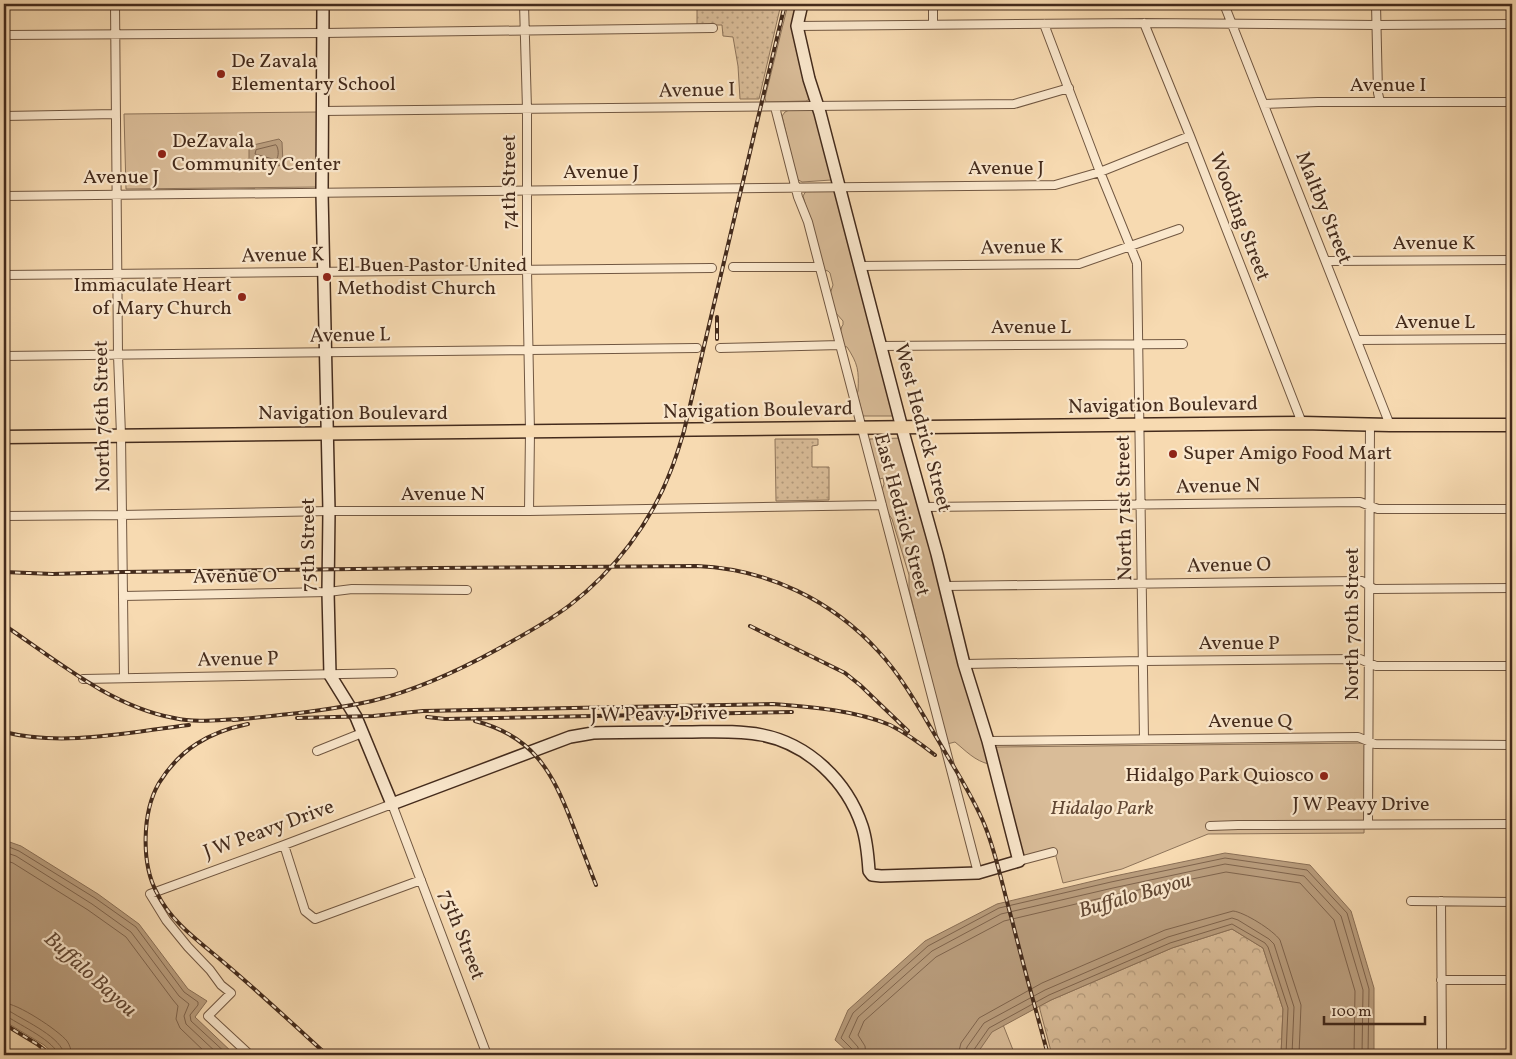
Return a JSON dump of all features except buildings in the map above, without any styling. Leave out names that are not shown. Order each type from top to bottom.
[{"type":"main road","name":"Navigation Boulevard","points":[[4,437],[1139,425],[1512,425]]},
{"type":"street","name":"North 76th Street","points":[[116,4],[118,355],[124,678]]},
{"type":"street","name":"75th Street","points":[[323,4],[322,193],[329,511],[330,675],[356,717],[392,804],[487,1055]]},
{"type":"street","name":"74th Street","points":[[524,4],[530,432],[529,511]]},
{"type":"street","name":"West Hedrick Street","points":[[802,4],[797,26],[809,79],[840,186],[964,664],[988,741],[1019,861]]},
{"type":"street","points":[[933,4],[933,24]]},
{"type":"street","name":"Maltby Street","points":[[1224,4],[1390,425]]},
{"type":"street","points":[[1376,4],[1378,93],[1380,102]]},
{"type":"street","points":[[797,26],[1144,23],[1512,24]]},
{"type":"street","name":"Wooding Street","points":[[1144,23],[1302,424]]},
{"type":"street","name":"North 71st Street","points":[[1044,24],[1100,172],[1138,263],[1144,739]]},
{"type":"street","points":[[4,35],[713,28]]},
{"type":"street","name":"Avenue I","points":[[322,111],[1014,104],[1069,88]]},
{"type":"street","name":"Avenue I","points":[[1264,104],[1318,102],[1512,102]]},
{"type":"street","name":"East Hedrick Street","points":[[775,107],[796,186],[808,222],[978,873]]},
{"type":"street","points":[[4,116],[116,114]]},
{"type":"street","name":"Avenue J","points":[[4,196],[796,186],[1055,185],[1100,172],[1190,136]]},
{"type":"street","name":"Avenue K","points":[[860,266],[1079,264],[1179,229]]},
{"type":"street","name":"Avenue K","points":[[1326,261],[1512,260]]},
{"type":"street","points":[[733,267],[819,267]]},
{"type":"street","name":"Avenue K","points":[[4,275],[712,268]]},
{"type":"street","name":"Avenue L","points":[[1357,340],[1512,339]]},
{"type":"street","name":"Avenue L","points":[[880,346],[1183,344]]},
{"type":"street","points":[[720,348],[840,345]]},
{"type":"street","name":"Avenue L","points":[[4,356],[697,348]]},
{"type":"street","name":"North 70th Street","points":[[1368,824],[1370,424]]},
{"type":"street","name":"Avenue N","points":[[924,507],[1360,502],[1378,509],[1512,509]]},
{"type":"street","name":"Avenue N","points":[[4,516],[121,516],[329,511],[529,511],[882,505]]},
{"type":"street","name":"Avenue O","points":[[945,586],[1362,581],[1374,589],[1512,588]]},
{"type":"street","name":"Avenue O","points":[[123,596],[328,592],[352,588],[467,590]]},
{"type":"street","name":"Avenue P","points":[[964,664],[1360,659],[1376,666],[1512,666]]},
{"type":"street","name":"Avenue P","points":[[84,679],[393,673]]},
{"type":"street","name":"J W Peavy Drive","points":[[250,1055],[208,1016],[231,993],[221,985],[210,970],[188,947],[166,920],[150,894],[570,738],[593,733],[726,732],[761,735],[782,741],[802,750],[816,760],[839,783],[854,808],[862,826],[869,871],[872,875],[978,873],[1053,852]]},
{"type":"street","points":[[317,751],[362,733]]},
{"type":"street","name":"Avenue Q","points":[[988,741],[1358,738],[1375,744],[1512,745]]},
{"type":"street","name":"J W Peavy Drive","points":[[1210,826],[1512,824]]},
{"type":"street","points":[[284,845],[305,912],[312,919],[421,880]]},
{"type":"street","points":[[1411,901],[1512,902]]},
{"type":"street","points":[[1441,901],[1442,1050],[1446,1055]]},
{"type":"street","points":[[1441,980],[1512,980]]},
{"type":"green space","points":[[697,4],[781,4],[759,99],[740,99],[738,66],[733,37],[723,36],[722,25],[697,25]]},
{"type":"green space","points":[[788,4],[800,4],[812,98],[806,101],[766,102],[765,98]]},
{"type":"green space","points":[[789,110],[811,110],[815,112],[831,180],[802,182],[797,179],[782,116]]},
{"type":"green space","points":[[318,112],[319,187],[126,189],[124,114]]},
{"type":"green space","points":[[806,191],[835,191],[894,416],[863,416],[857,393],[858,372],[856,363],[847,347],[844,346],[840,333],[843,321],[835,312],[830,294],[833,285],[830,273],[824,270],[803,196]]},
{"type":"green space","points":[[901,438],[989,764],[975,758],[955,742],[947,744],[909,589],[909,575],[892,519],[884,502],[882,493],[883,478],[880,479],[869,443],[870,439]]},
{"type":"green space","points":[[775,439],[818,439],[818,445],[812,446],[812,467],[829,467],[829,500],[776,501]]},
{"type":"green space","name":"Hidalgo Park","points":[[1366,743],[1364,833],[1208,834],[1122,869],[1063,883],[1054,849],[1021,857],[993,752],[997,747]]},
{"type":"green space","points":[[1232,929],[1263,948],[1283,1009],[1281,1055],[1052,1055],[1039,1006],[1172,948]]},
{"type":"green space","points":[[1000,1017],[1015,1055],[971,1055]]},
{"type":"water","points":[[279,139],[282,142],[283,163],[279,166],[249,159],[249,146]]},
{"type":"water","name":"Buffalo Bayou","points":[[4,840],[21,846],[98,894],[139,924],[188,989],[207,1001],[195,1017],[235,1055],[55,1055],[44,1045],[4,1021]]},
{"type":"water","name":"Buffalo Bayou","points":[[1225,853],[1310,865],[1351,911],[1374,988],[1374,1051],[1372,1055],[1281,1055],[1283,1009],[1263,948],[1232,929],[1172,948],[1051,1000],[992,1032],[976,1055],[845,1055],[848,1052],[835,1040],[848,1010],[925,941],[997,904],[1110,877]]},
{"type":"railway","points":[[233,720],[303,712],[372,701],[389,697],[437,679],[498,649],[562,611],[602,577],[630,545],[663,490],[675,461],[684,431],[785,4]]},
{"type":"railway","points":[[717,317],[717,339]]},
{"type":"railway","points":[[4,572],[53,574],[697,566],[723,568],[748,573],[797,591],[841,617],[861,633],[888,662],[911,694],[969,793],[985,826],[993,849],[1048,1055]]},
{"type":"railway","points":[[4,625],[84,680],[106,693],[150,712],[182,720],[239,719]]},
{"type":"railway","points":[[750,626],[845,673],[908,731]]},
{"type":"railway","points":[[297,718],[373,716],[423,711],[773,704],[832,710],[876,720],[902,732],[935,755]]},
{"type":"railway","points":[[427,717],[445,719],[792,712]]},
{"type":"railway","points":[[475,721],[512,736],[538,758],[557,787],[596,885]]},
{"type":"railway","points":[[248,724],[208,737],[186,752],[167,771],[153,795],[149,808],[146,838],[148,868],[163,904],[179,924],[327,1055]]},
{"type":"railway","points":[[4,732],[27,736],[73,738],[96,737],[189,725]]},
{"type":"railway","points":[[4,1024],[51,1055]]},
{"type":"place","name":"De Zavala Elementary School","points":[[221,74]]},
{"type":"place","name":"DeZavala Community Center","points":[[162,154]]},
{"type":"place","name":"El Buen Pastor United Methodist Church","points":[[327,277]]},
{"type":"place","name":"Immaculate Heart of Mary Church","points":[[242,297]]},
{"type":"place","name":"Super Amigo Food Mart","points":[[1173,454]]},
{"type":"place","name":"Hidalgo Park Quiosco","points":[[1324,776]]}]
